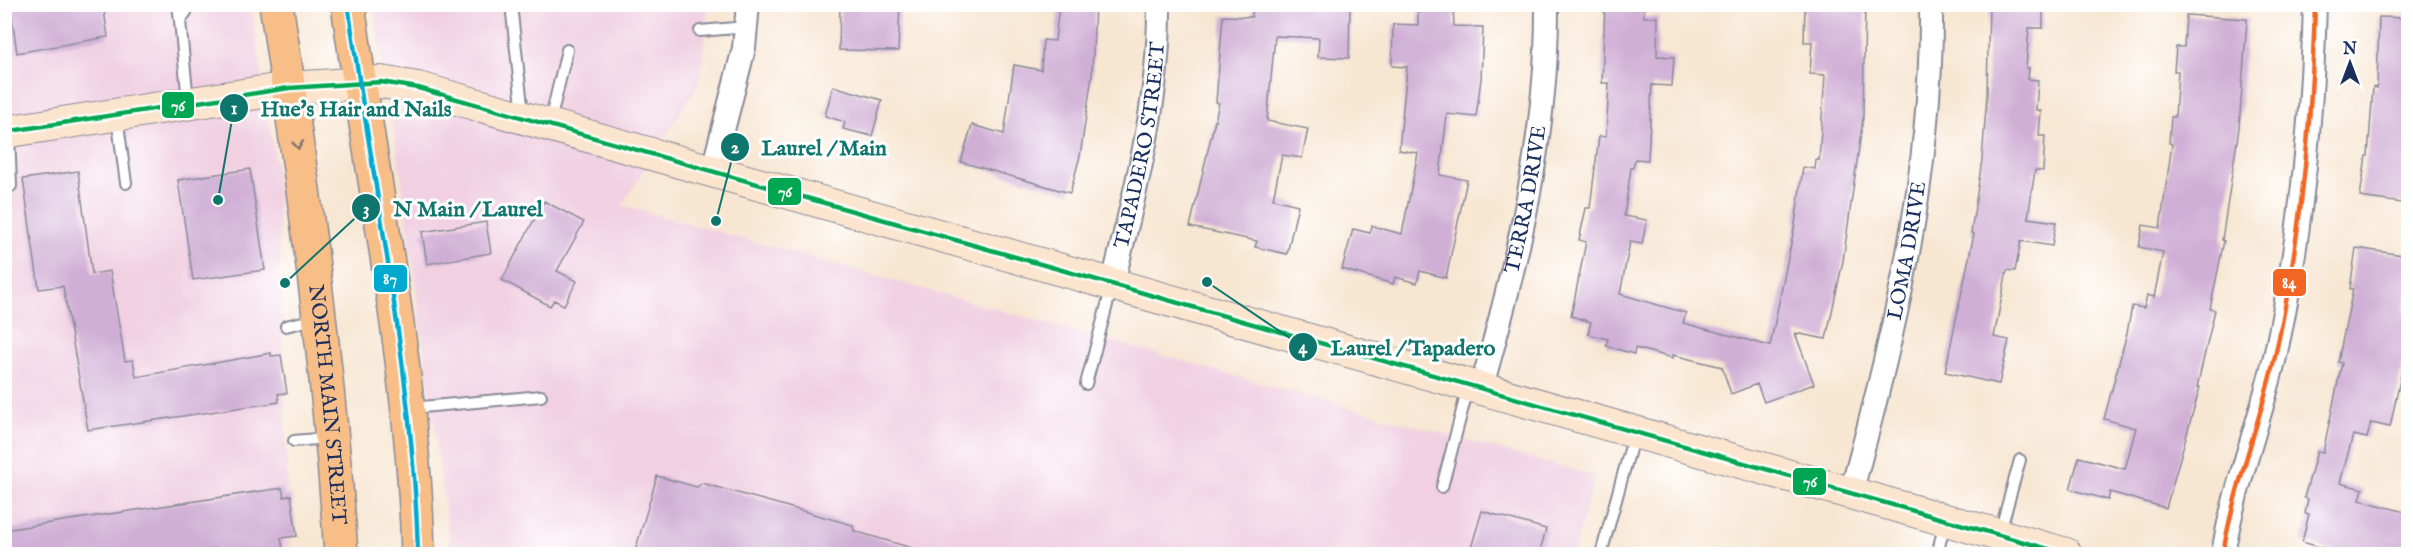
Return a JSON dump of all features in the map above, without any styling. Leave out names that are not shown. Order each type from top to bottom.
[{"type":"main road","name":"NORTH MAIN STREET","points":[[276,4],[319,318],[340,555]]},
{"type":"main road","points":[[348,4],[397,317],[408,408],[418,555]]},
{"type":"main road","points":[[6,124],[116,114],[289,88],[360,82],[381,82],[418,88],[711,173],[2066,555]]},
{"type":"street","points":[[711,173],[736,83],[747,27],[748,4]]},
{"type":"street","name":"TAPADERO STREET","points":[[1112,286],[1141,169],[1152,109],[1158,51],[1159,4]]},
{"type":"street","name":"TERRA DRIVE","points":[[1474,388],[1511,279],[1531,184],[1544,79],[1547,4]]},
{"type":"street","name":"LOMA DRIVE","points":[[1851,493],[1898,314],[1914,228],[1926,125],[1931,4]]},
{"type":"street","points":[[2223,555],[2267,389],[2292,269],[2312,96],[2315,4]]},
{"type":"lane","points":[[511,4],[536,122]]},
{"type":"lane","points":[[181,12],[188,102]]},
{"type":"lane","points":[[700,31],[747,27]]},
{"type":"lane","points":[[536,122],[567,50]]},
{"type":"lane","points":[[116,114],[126,183]]},
{"type":"lane","points":[[6,124],[11,186]]},
{"type":"lane","points":[[1086,384],[1112,286]]},
{"type":"lane","points":[[286,326],[319,318]]},
{"type":"lane","points":[[1442,487],[1474,388]]},
{"type":"lane","points":[[408,408],[541,396]]},
{"type":"lane","points":[[1601,555],[1634,434]]},
{"type":"lane","points":[[294,441],[331,438]]},
{"type":"lane","points":[[1999,535],[2020,460]]},
{"type":"lane","points":[[1937,555],[1946,521]]},
{"type":"shaded area","points":[[4,5],[251,5],[277,173],[290,554],[5,554]]},
{"type":"shaded area","points":[[373,5],[709,5],[699,83],[622,205],[1595,476],[1573,554],[451,554],[401,176]]},
{"type":"building","points":[[10,4],[103,4],[108,37],[17,53]]},
{"type":"building","points":[[840,4],[900,4],[898,51],[839,50]]},
{"type":"building","points":[[1059,4],[1095,4],[1092,76],[1080,156],[1070,193],[961,162],[972,125],[1004,134],[1014,65],[1041,70],[1043,40],[1055,41]]},
{"type":"building","points":[[1252,4],[1350,4],[1349,58],[1318,57],[1319,38],[1275,36],[1267,121],[1308,129],[1302,158],[1282,155],[1273,199],[1298,205],[1287,254],[1255,247],[1257,241],[1190,227],[1219,103],[1216,102],[1223,16],[1252,17]]},
{"type":"building","points":[[1418,4],[1453,4],[1454,26],[1483,27],[1481,79],[1476,117],[1447,114],[1440,175],[1467,180],[1446,278],[1420,271],[1417,283],[1395,277],[1393,284],[1342,269],[1353,229],[1370,233],[1372,226],[1402,234],[1418,153],[1399,150],[1407,67],[1392,66],[1393,24],[1418,25]]},
{"type":"building","points":[[1605,4],[1644,4],[1644,17],[1658,17],[1657,56],[1674,57],[1672,86],[1652,85],[1648,160],[1635,159],[1633,168],[1631,168],[1624,216],[1647,220],[1642,244],[1630,242],[1620,294],[1686,313],[1683,323],[1770,346],[1795,224],[1803,167],[1815,169],[1816,159],[1819,160],[1825,75],[1810,74],[1812,42],[1804,42],[1805,4],[1865,4],[1863,118],[1843,261],[1826,339],[1795,333],[1814,384],[1764,402],[1757,384],[1731,394],[1722,367],[1635,348],[1634,354],[1606,346],[1608,339],[1588,334],[1591,322],[1571,316],[1586,242],[1579,240],[1586,208],[1590,208],[1599,136],[1606,137],[1609,83],[1602,83]]},
{"type":"building","points":[[1989,4],[2043,4],[2043,28],[2029,28],[2026,68],[2029,68],[2028,79],[2038,80],[2036,110],[2041,111],[2039,136],[2045,136],[2043,171],[2035,170],[2028,218],[2056,222],[2052,246],[2021,241],[2015,271],[2007,270],[1994,337],[2009,340],[1999,384],[1945,372],[1974,234],[1971,233],[1982,160],[1987,94]]},
{"type":"building","points":[[2186,15],[2247,19],[2239,128],[2222,240],[2224,241],[2210,309],[2215,310],[2197,387],[2200,387],[2166,508],[2110,492],[2108,500],[2070,489],[2079,457],[2125,469],[2136,428],[2104,419],[2132,306],[2144,308],[2147,295],[2154,297],[2163,252],[2139,247],[2143,225],[2160,228],[2172,144],[2169,143],[2171,117],[2175,117],[2178,71],[2174,71],[2176,47],[2184,47]]},
{"type":"building","points":[[2379,17],[2409,18],[2409,204],[2360,197],[2366,156],[2368,156],[2373,87],[2377,88]]},
{"type":"building","points":[[833,86],[882,100],[872,136],[843,129],[845,122],[825,116]]},
{"type":"building","points":[[250,169],[265,270],[193,280],[178,180]]},
{"type":"building","points":[[78,171],[92,274],[110,271],[125,361],[133,360],[136,377],[271,353],[271,356],[281,355],[287,393],[278,394],[279,402],[88,430],[63,286],[39,289],[23,179]]},
{"type":"building","points":[[544,201],[584,222],[557,271],[577,281],[564,305],[554,300],[550,306],[502,280]]},
{"type":"building","points":[[486,222],[491,253],[427,264],[422,232]]},
{"type":"building","points":[[2356,248],[2409,256],[2409,284],[2404,313],[2409,314],[2409,352],[2406,351],[2390,427],[2371,423],[2367,438],[2353,435],[2340,483],[2363,489],[2360,500],[2409,513],[2409,555],[2348,555],[2302,542],[2309,514],[2305,513],[2308,499],[2304,498],[2317,451],[2323,452],[2342,363],[2338,362],[2353,289],[2350,289]]},
{"type":"building","points":[[657,476],[697,487],[702,483],[853,525],[854,531],[912,548],[911,555],[634,555]]},
{"type":"building","points":[[282,488],[284,497],[291,495],[297,536],[281,538],[284,555],[219,555],[219,548],[177,555],[4,555],[4,530]]},
{"type":"building","points":[[1482,511],[1546,529],[1539,555],[1469,555]]},
{"type":"transit line","name":"87","points":[[348,4],[400,347],[415,485],[418,554]]},
{"type":"transit line","name":"84","points":[[2223,554],[2234,503],[2263,403],[2285,309],[2304,179],[2315,4]]},
{"type":"transit line","name":"76","points":[[4,132],[289,88],[381,82],[418,88],[2066,554]]},
{"type":"place","name":"Hue's Hair and Nails","points":[[218,200]]},
{"type":"place","name":"Laurel / Main","points":[[716,221]]},
{"type":"place","name":"Laurel / Tapadero","points":[[1207,282]]},
{"type":"place","name":"N Main / Laurel","points":[[285,283]]}]
